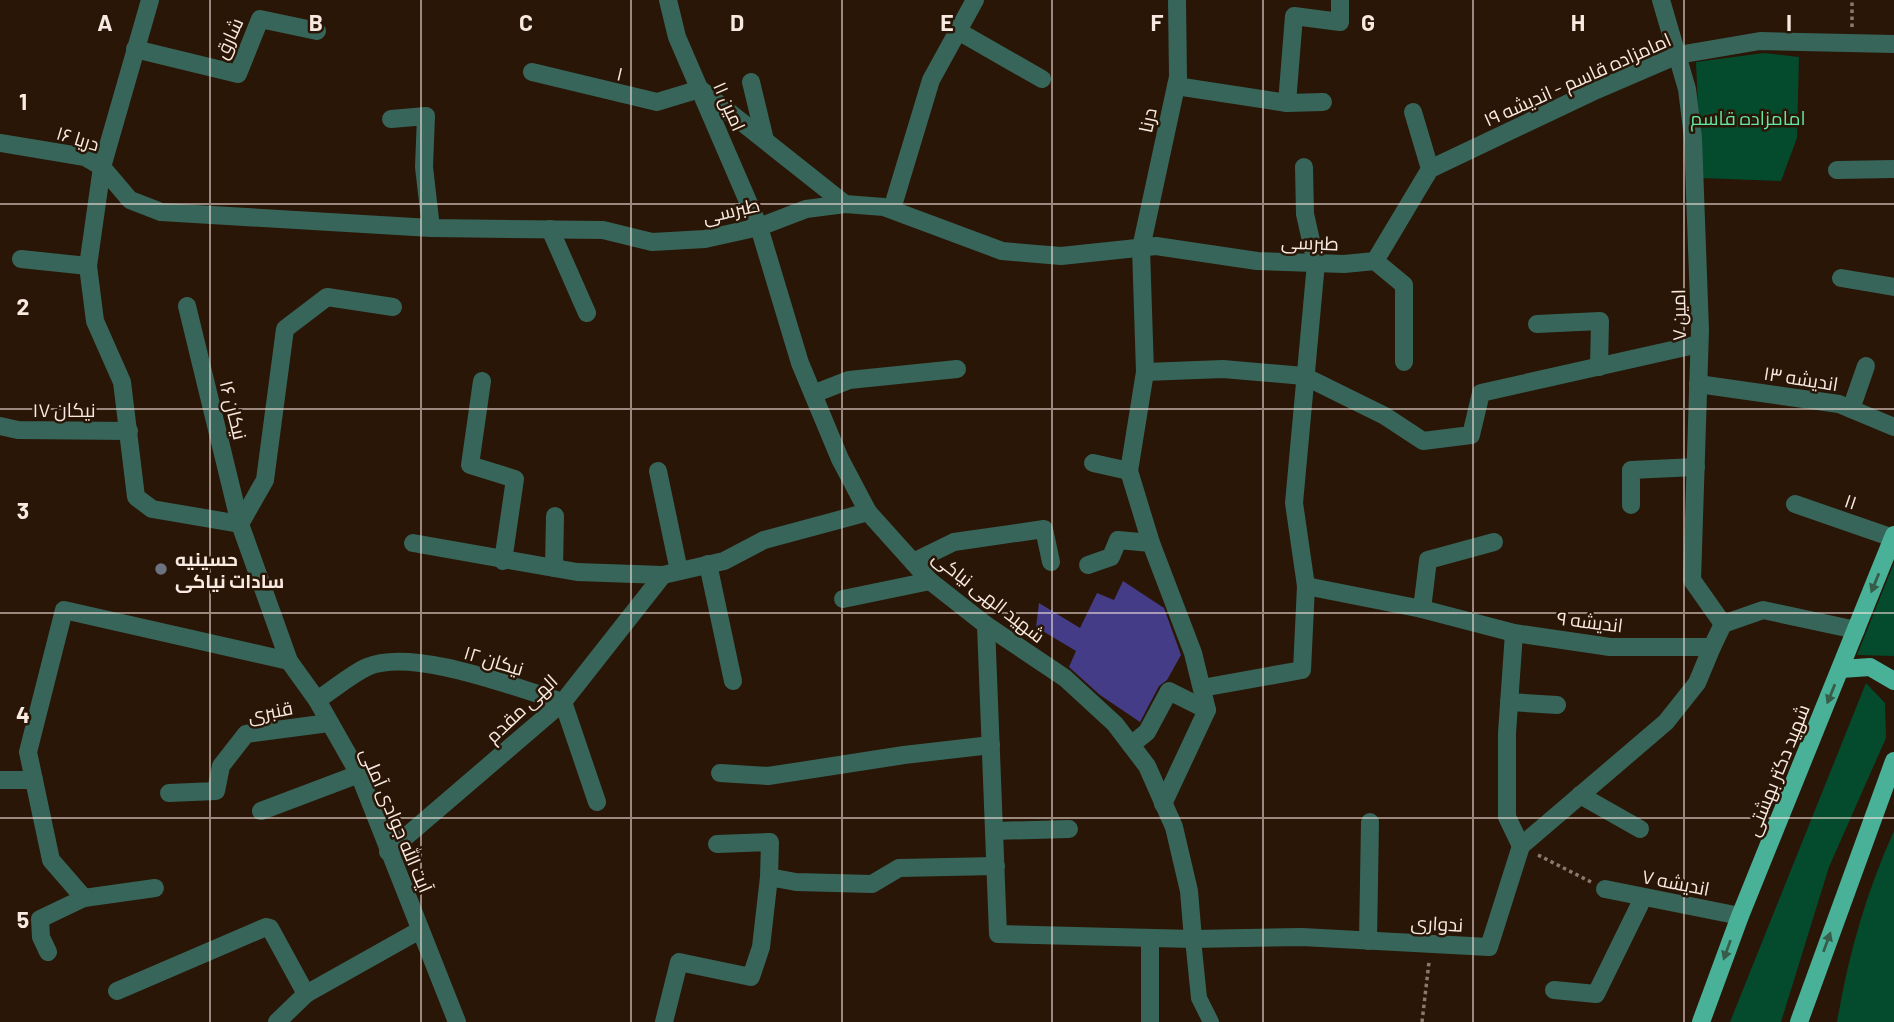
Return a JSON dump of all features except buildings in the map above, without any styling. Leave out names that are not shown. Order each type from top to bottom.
[{"type":"main road","name":"شهید دکتر بهشتی","points":[[1701,1022],[1740,916],[1893,537]]},
{"type":"main road","points":[[1841,669],[1870,667],[1894,681]]},
{"type":"main road","points":[[1802,1017],[1894,761]]},
{"type":"street","points":[[150,0],[102,167],[88,266],[94,321],[122,382],[136,498],[152,509],[240,524],[265,480],[285,329],[327,297],[393,307]]},
{"type":"street","name":"امین ۱۱","points":[[668,0],[677,37],[759,228]]},
{"type":"street","points":[[892,209],[931,80],[975,0]]},
{"type":"street","name":"درنا","points":[[1129,471],[1145,372],[1141,248],[1176,86],[1177,0]]},
{"type":"street","points":[[1287,103],[1294,16],[1340,22],[1340,0]]},
{"type":"street","name":"امین ۷","points":[[1661,0],[1687,89],[1693,138],[1699,344],[1692,580],[1723,624]]},
{"type":"street","name":"شارق","points":[[135,49],[238,74],[260,19],[317,32]]},
{"type":"street","points":[[958,32],[1042,79]]},
{"type":"street","name":"امامزاده قاسم - اندیشه ۱۹","points":[[1430,169],[1678,55],[1760,41],[1894,44]]},
{"type":"street","name":"۱","points":[[531,72],[657,102],[700,89]]},
{"type":"street","points":[[751,82],[765,140]]},
{"type":"street","points":[[1176,86],[1287,103],[1323,102]]},
{"type":"street","points":[[700,89],[845,204]]},
{"type":"street","points":[[1404,362],[1404,285],[1375,261],[1430,169],[1413,112]]},
{"type":"street","points":[[391,119],[426,117],[424,167],[431,228]]},
{"type":"street","name":"دریا ۱۶","points":[[0,143],[57,150],[85,157],[102,167]]},
{"type":"street","name":"طبرسی","points":[[102,167],[130,200],[161,212],[431,228],[603,230],[652,242],[705,239],[759,228],[806,208],[845,204],[892,209],[1002,251],[1061,256],[1156,246],[1257,261],[1375,261]]},
{"type":"street","points":[[1202,688],[1302,670],[1306,586],[1294,503],[1316,263],[1305,214],[1304,167]]},
{"type":"street","points":[[1836,170],[1894,169]]},
{"type":"street","name":"شهید الهی نیاکی","points":[[759,228],[800,363],[840,459],[868,512],[930,581],[986,625],[1065,678],[1115,724],[1147,765],[1174,827],[1189,891],[1193,939]]},
{"type":"street","points":[[550,229],[587,313]]},
{"type":"street","points":[[21,259],[88,266]]},
{"type":"street","points":[[1841,278],[1894,287]]},
{"type":"street","name":"نیکان ۱۶","points":[[187,306],[240,524]]},
{"type":"street","points":[[1537,324],[1600,321],[1599,367]]},
{"type":"street","points":[[1145,372],[1223,369],[1304,376],[1385,416],[1423,441],[1471,435],[1481,393],[1699,344]]},
{"type":"street","points":[[1851,410],[1866,366]]},
{"type":"street","points":[[813,394],[849,380],[957,369]]},
{"type":"street","points":[[482,381],[470,465],[515,479],[503,561]]},
{"type":"street","name":"اندیشه ۱۳","points":[[1698,384],[1839,404],[1894,427]]},
{"type":"street","name":"نیکان ۱۷","points":[[0,426],[18,430],[129,431]]},
{"type":"street","points":[[1093,463],[1129,471],[1151,543],[1193,653],[1207,710],[1164,804]]},
{"type":"street","points":[[1631,505],[1631,470],[1696,467]]},
{"type":"street","points":[[658,471],[671,573]]},
{"type":"street","name":"۱۱","points":[[1795,504],[1893,537]]},
{"type":"street","points":[[414,543],[554,568],[671,573],[724,561],[764,540],[868,512]]},
{"type":"street","points":[[554,568],[555,516]]},
{"type":"street","name":"آیت الله جوادی آملی","points":[[240,524],[289,661],[317,700],[359,775],[457,1022]]},
{"type":"street","points":[[913,562],[954,542],[1044,529],[1051,562]]},
{"type":"street","points":[[1088,565],[1111,557],[1118,540],[1151,543]]},
{"type":"street","points":[[1422,609],[1428,560],[1494,542]]},
{"type":"street","points":[[708,564],[733,681]]},
{"type":"street","name":"الهی مقدم","points":[[388,852],[563,702],[671,573]]},
{"type":"street","points":[[843,599],[930,581]]},
{"type":"street","name":"اندیشه ۹","points":[[1306,586],[1422,609],[1514,633],[1610,647],[1712,647]]},
{"type":"street","points":[[84,898],[51,860],[28,752],[65,610],[289,661]]},
{"type":"street","points":[[1514,633],[1509,702],[1507,817],[1521,846],[1666,722],[1697,683],[1723,624],[1763,610],[1856,630]]},
{"type":"street","points":[[769,877],[796,882],[872,884],[899,868],[996,866],[986,625]]},
{"type":"street","name":"نیکان ۱۲","points":[[317,700],[368,666],[406,663],[444,666],[563,702]]},
{"type":"street","points":[[1131,745],[1147,732],[1169,691],[1207,710]]},
{"type":"street","points":[[563,702],[597,802]]},
{"type":"street","points":[[1509,702],[1557,705]]},
{"type":"street","name":"قنبری","points":[[169,793],[216,791],[221,766],[246,734],[329,723]]},
{"type":"street","points":[[720,773],[768,776],[991,745]]},
{"type":"street","points":[[261,811],[359,775]]},
{"type":"street","points":[[0,780],[34,780]]},
{"type":"street","points":[[1580,795],[1640,829]]},
{"type":"street","points":[[1368,941],[1370,822]]},
{"type":"street","points":[[994,831],[1069,829]]},
{"type":"street","points":[[664,1022],[679,962],[751,977],[761,947],[770,842],[717,844]]},
{"type":"street","name":"ندواری","points":[[996,866],[998,934],[1193,939],[1303,937],[1489,947],[1521,846]]},
{"type":"street","points":[[48,953],[41,937],[40,919],[84,898],[155,888]]},
{"type":"street","name":"اندیشه ۷","points":[[1605,889],[1740,916]]},
{"type":"street","points":[[1553,990],[1596,994],[1643,898]]},
{"type":"street","points":[[117,991],[266,927],[270,928],[306,994]]},
{"type":"street","points":[[277,1022],[306,994],[420,930]]},
{"type":"street","points":[[1150,938],[1150,1022]]},
{"type":"street","points":[[1193,939],[1199,998],[1211,1022]]},
{"type":"path","points":[[1852,0],[1852,43]]},
{"type":"path","points":[[1521,846],[1605,889]]},
{"type":"path","points":[[1422,1022],[1431,944]]},
{"type":"green space","name":"امامزاده قاسم","points":[[1764,53],[1799,57],[1797,138],[1781,181],[1701,178],[1696,62]]},
{"type":"green space","points":[[1894,563],[1894,656],[1857,655]]},
{"type":"green space","points":[[1866,683],[1885,703],[1886,738],[1829,867],[1781,1022],[1730,1022]]},
{"type":"green space","points":[[1894,831],[1894,1022],[1837,1022],[1859,925]]},
{"type":"place","name":"حسینیه سادات نیاکی","points":[[161,569]]}]
